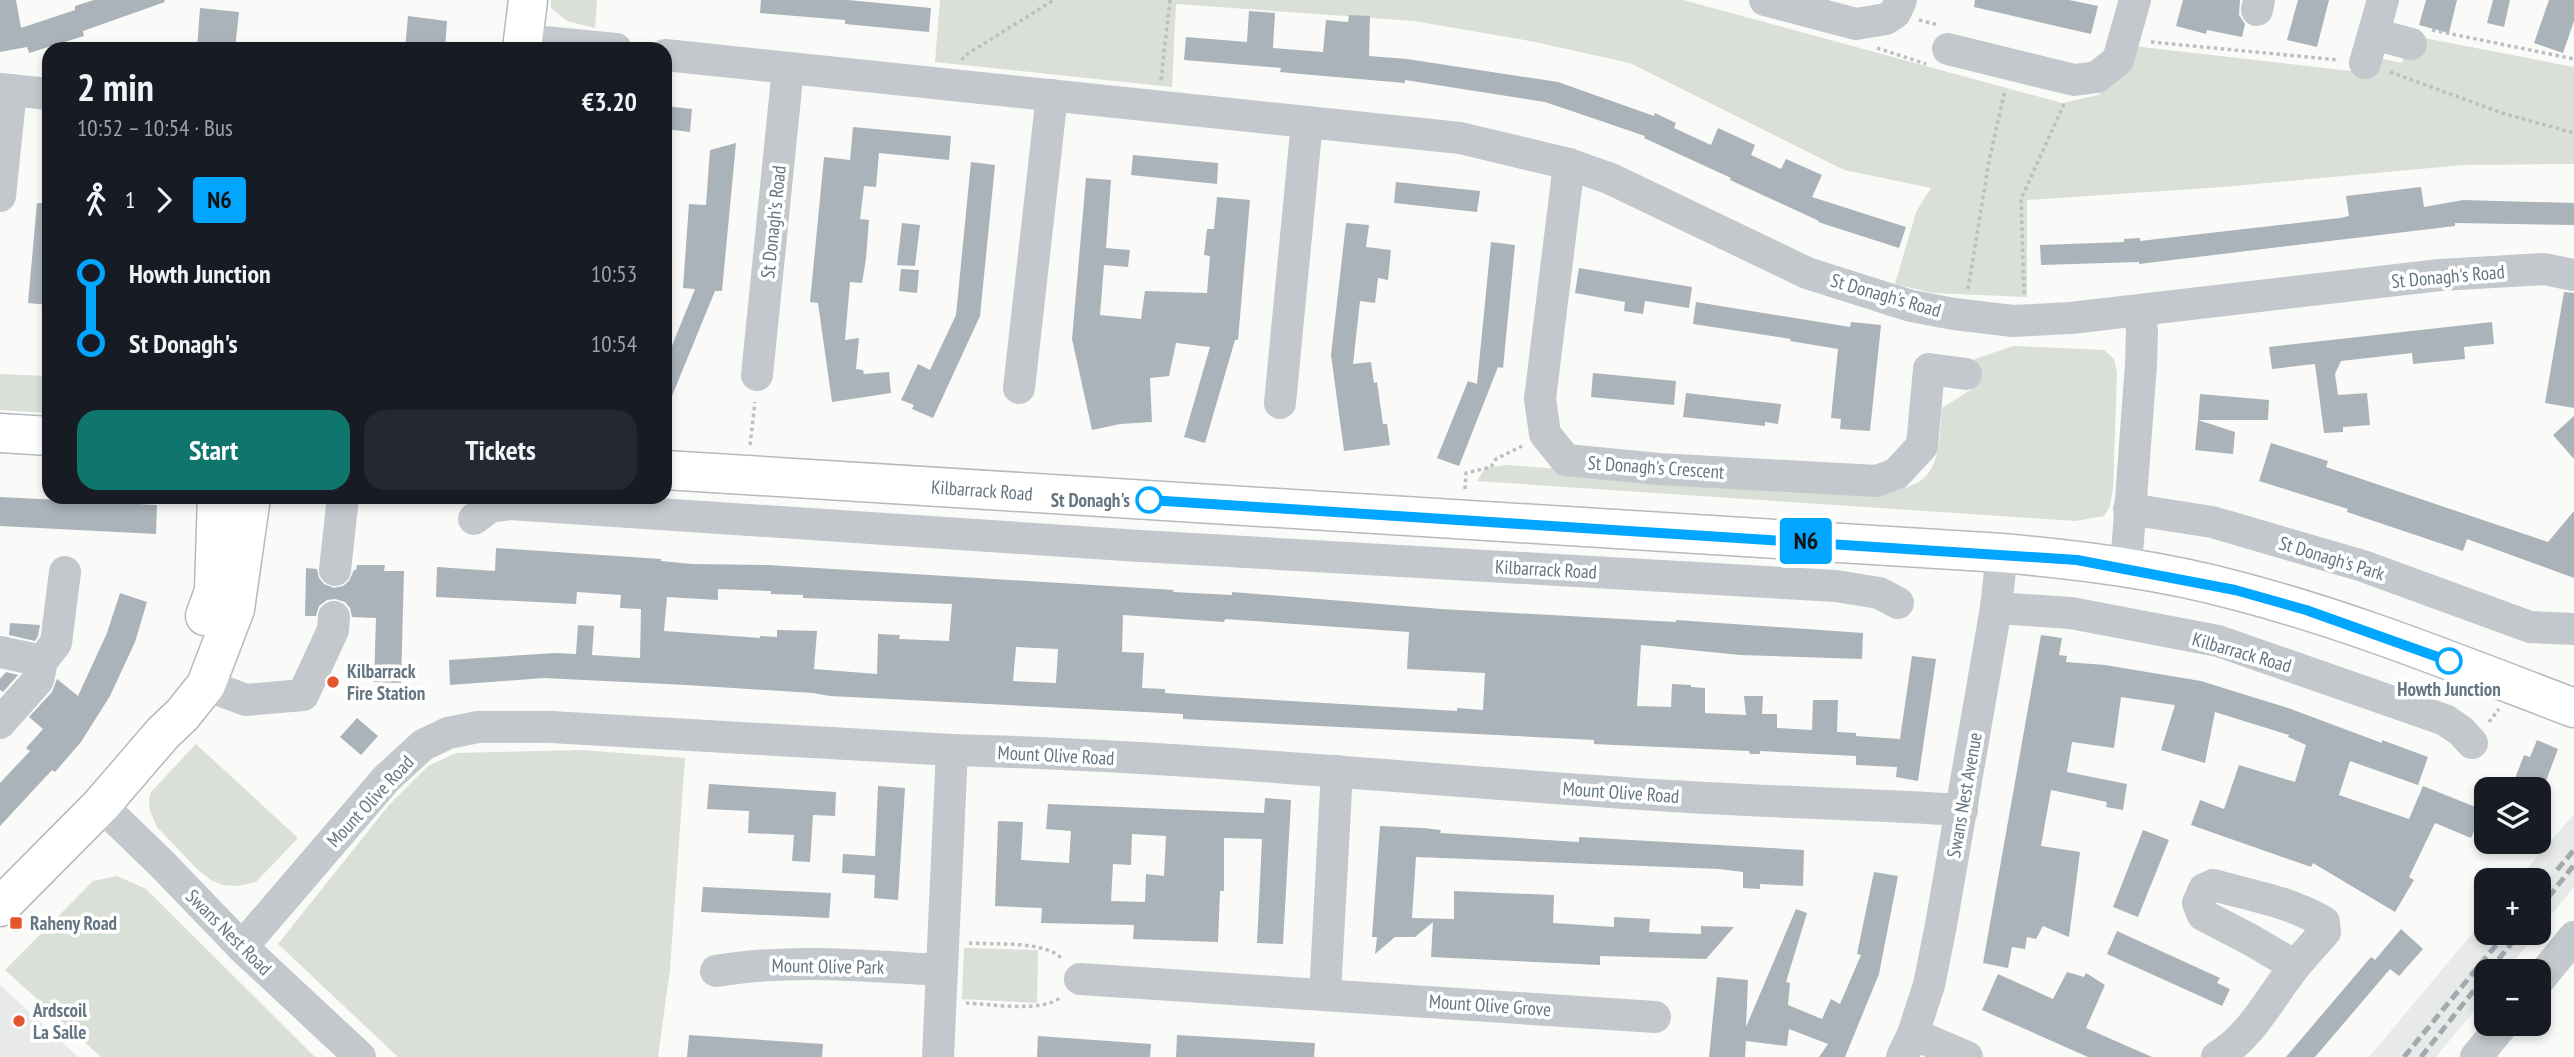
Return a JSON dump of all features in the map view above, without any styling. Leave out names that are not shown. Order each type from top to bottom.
[{"type":"main road","points":[[522,42],[528,0]]},
{"type":"main road","points":[[0,433],[42,436]]},
{"type":"main road","name":"Kilbarrack Road","points":[[673,471],[2002,553],[2077,560],[2126,567],[2235,590],[2306,610],[2574,708]]},
{"type":"main road","points":[[163,733],[214,591],[217,504]]},
{"type":"main road","points":[[0,907],[101,805],[206,685],[235,609],[250,504]]},
{"type":"street","points":[[1765,0],[1856,24],[1888,22]]},
{"type":"street","points":[[1942,58],[2011,63],[2074,80],[2097,77],[2118,60],[2135,0]]},
{"type":"street","points":[[2383,0],[2369,48],[2411,44]]},
{"type":"street","name":"St Donagh's Road","points":[[672,56],[1460,138],[1569,164],[1611,179],[1807,273],[1911,306],[1964,315],[2024,320],[2139,312],[2440,275],[2544,269],[2574,275]]},
{"type":"street","name":"St Donagh's Road","points":[[757,375],[788,68]]},
{"type":"street","points":[[0,196],[5,90],[42,93]]},
{"type":"street","points":[[1019,388],[1052,95]]},
{"type":"street","points":[[1280,403],[1307,122]]},
{"type":"street","points":[[1545,434],[1540,399],[1569,164]]},
{"type":"street","points":[[2126,567],[2141,365],[2142,331],[2139,312]]},
{"type":"street","name":"St Donagh's Crescent","points":[[1545,434],[1566,460],[1659,469],[1876,481],[1896,474],[1922,446],[1929,369],[1966,374]]},
{"type":"street","name":"Kilbarrack Road","points":[[673,471],[681,515]]},
{"type":"street","points":[[335,569],[342,504]]},
{"type":"street","name":"Kilbarrack Road","points":[[474,519],[490,507],[510,504],[1140,546],[1836,586],[1880,593],[1898,603]]},
{"type":"street","name":"St Donagh's Park","points":[[2129,509],[2212,522],[2363,566],[2530,627],[2574,629]]},
{"type":"street","points":[[1657,576],[1660,532]]},
{"type":"street","name":"Swans Nest Avenue","points":[[1967,1057],[1908,1045],[1928,985],[1962,810],[1996,608],[2002,553]]},
{"type":"street","points":[[0,723],[38,680],[42,661],[56,643],[65,572]]},
{"type":"street","name":"Kilbarrack Road","points":[[1996,608],[2071,613],[2218,641],[2445,720],[2472,743]]},
{"type":"street","points":[[206,685],[246,700],[303,695],[333,630],[334,617]]},
{"type":"street","points":[[0,652],[42,661]]},
{"type":"street","name":"Mount Olive Road","points":[[242,947],[386,779],[423,745],[447,733],[478,727],[551,727],[1017,752],[1338,771],[1672,796],[1962,810]]},
{"type":"street","points":[[938,1057],[952,750]]},
{"type":"street","points":[[1325,994],[1338,771]]},
{"type":"street","name":"Swans Nest Road","points":[[101,805],[242,947],[360,1057]]},
{"type":"street","points":[[2551,965],[2574,937]]},
{"type":"street","name":"Mount Olive Park","points":[[716,971],[748,966],[941,956]]},
{"type":"street","points":[[2217,1057],[2246,1033],[2295,966]]},
{"type":"street","name":"Mount Olive Grove","points":[[1080,979],[1655,1017]]},
{"type":"street","points":[[2476,1057],[2493,1036]]},
{"type":"path","points":[[947,85],[964,56],[1054,0]]},
{"type":"path","points":[[1157,106],[1170,0]]},
{"type":"path","points":[[1888,22],[1942,58]]},
{"type":"path","points":[[2411,44],[2416,26],[2574,59]]},
{"type":"path","points":[[1964,315],[1989,161],[2011,63]]},
{"type":"path","points":[[2024,320],[2021,199],[2074,80]]},
{"type":"path","points":[[750,445],[757,375]]},
{"type":"path","points":[[1465,492],[1466,473],[1491,467],[1496,459],[1545,434]]},
{"type":"path","points":[[939,1002],[1040,1006],[1054,1003],[1080,979],[1058,954],[1042,947],[941,956]]},
{"type":"shaded area","points":[[551,0],[597,0],[595,28],[567,21],[551,8]]},
{"type":"shaded area","points":[[940,0],[1683,0],[2062,103],[2098,95],[2122,75],[2133,46],[2359,72],[2373,57],[2402,63],[2409,35],[2574,67],[2574,164],[2463,165],[2223,187],[2027,200],[2027,297],[1932,293],[1895,284],[1916,212],[1931,188],[1844,170],[1630,63],[1530,41],[1414,21],[1176,4],[1172,87],[935,62]]},
{"type":"shaded area","points":[[2013,346],[2104,350],[2114,359],[2117,372],[2113,489],[2110,506],[2104,516],[2075,521],[1477,481],[1485,468],[1507,465],[1886,494],[1915,484],[1929,473],[1938,446],[1942,408],[1972,389],[1975,359]]},
{"type":"shaded area","points":[[0,374],[42,376],[42,413],[0,410]]},
{"type":"shaded area","points":[[196,744],[298,838],[256,882],[238,886],[223,885],[211,880],[157,827],[150,811],[151,792]]},
{"type":"shaded area","points":[[582,750],[685,758],[670,969],[658,1057],[398,1057],[278,944],[389,805],[428,766],[456,753]]},
{"type":"shaded area","points":[[2574,814],[2574,887],[2551,915],[2551,868],[2527,868],[2539,854],[2551,854],[2551,841]]},
{"type":"shaded area","points":[[117,876],[146,889],[315,1057],[101,1057],[5,970],[93,881]]},
{"type":"shaded area","points":[[2474,932],[2474,945],[2527,945],[2516,959],[2474,959],[2474,1011],[2436,1057],[2369,1057]]},
{"type":"shaded area","points":[[964,948],[1038,950],[1037,1003],[962,999]]},
{"type":"shaded area","name":"Ardscoil La Salle","points":[[0,985],[78,1057],[0,1057]]},
{"type":"building","points":[[0,0],[16,0],[21,28],[75,10],[75,6],[94,0],[165,2],[83,31],[84,36],[65,42],[42,42],[42,49],[29,53],[27,47],[0,52]]},
{"type":"building","points":[[761,0],[848,0],[931,8],[929,32],[845,24],[845,20],[760,13]]},
{"type":"building","points":[[1975,0],[2069,0],[2098,6],[2091,34],[1974,7]]},
{"type":"building","points":[[2183,0],[2240,0],[2239,15],[2245,24],[2242,37],[2207,30],[2206,34],[2176,26]]},
{"type":"building","points":[[2298,0],[2329,0],[2317,47],[2287,40]]},
{"type":"building","points":[[2426,0],[2457,0],[2449,33],[2419,25]]},
{"type":"building","points":[[2493,0],[2510,0],[2504,27],[2487,23]]},
{"type":"building","points":[[2549,0],[2574,0],[2574,21],[2563,53],[2534,43]]},
{"type":"building","points":[[200,8],[239,12],[236,42],[198,42]]},
{"type":"building","points":[[1249,11],[1275,13],[1273,48],[1323,52],[1326,20],[1348,22],[1349,15],[1370,16],[1369,56],[1407,59],[1558,82],[1654,116],[1655,113],[1676,123],[1674,128],[1711,145],[1718,128],[1755,145],[1751,155],[1781,169],[1786,159],[1822,175],[1812,197],[1906,227],[1899,248],[1818,222],[1644,138],[1645,136],[1545,102],[1405,80],[1405,83],[1301,74],[1280,72],[1281,68],[1184,60],[1186,37],[1247,42]]},
{"type":"building","points":[[408,16],[447,21],[446,42],[406,42]]},
{"type":"building","points":[[672,107],[692,109],[690,132],[672,130]]},
{"type":"building","points":[[853,127],[951,136],[949,160],[879,153],[876,187],[864,186],[860,219],[869,220],[866,259],[862,283],[850,282],[845,340],[859,338],[856,369],[863,370],[864,374],[889,372],[891,393],[832,402],[818,303],[810,302],[824,157],[850,160]]},
{"type":"building","points":[[736,143],[722,291],[715,291],[672,396],[672,346],[695,289],[683,288],[689,204],[706,205],[710,150]]},
{"type":"building","points":[[1133,155],[1218,163],[1217,184],[1131,175]]},
{"type":"building","points":[[971,162],[995,165],[980,316],[933,418],[912,409],[914,405],[901,400],[918,364],[930,370],[956,315]]},
{"type":"building","points":[[1086,178],[1111,180],[1106,248],[1130,250],[1128,267],[1104,265],[1100,315],[1141,319],[1145,291],[1207,293],[1210,256],[1204,255],[1207,229],[1214,229],[1217,197],[1250,200],[1238,340],[1235,340],[1205,443],[1184,437],[1210,347],[1176,343],[1169,376],[1150,378],[1152,422],[1120,424],[1092,430],[1072,339]]},
{"type":"building","points":[[1396,182],[1480,191],[1477,212],[1394,203]]},
{"type":"building","points":[[2421,187],[2424,207],[2463,200],[2574,203],[2574,225],[2455,223],[2455,226],[2139,264],[2041,265],[2040,245],[2124,242],[2124,239],[2140,238],[2140,241],[2340,218],[2349,216],[2346,196]]},
{"type":"building","points":[[37,203],[42,203],[42,304],[28,303]]},
{"type":"building","points":[[902,223],[920,225],[915,266],[897,265]]},
{"type":"building","points":[[1346,223],[1369,225],[1366,247],[1391,250],[1388,280],[1378,278],[1375,303],[1360,301],[1353,364],[1371,362],[1383,424],[1387,424],[1390,445],[1344,451],[1331,355]]},
{"type":"building","points":[[1491,242],[1515,245],[1503,368],[1498,367],[1459,466],[1437,458],[1468,381],[1477,384]]},
{"type":"building","points":[[1579,268],[1692,287],[1689,308],[1645,301],[1643,314],[1624,311],[1625,302],[1575,293]]},
{"type":"building","points":[[901,269],[919,270],[917,293],[899,291]]},
{"type":"building","points":[[2564,292],[2574,293],[2574,408],[2545,403]]},
{"type":"building","points":[[1696,302],[1850,327],[1851,322],[1881,325],[1870,431],[1840,429],[1841,419],[1831,418],[1838,349],[1693,324]]},
{"type":"building","points":[[2492,322],[2494,344],[2464,347],[2465,359],[2413,364],[2412,353],[2341,361],[2335,374],[2338,395],[2367,393],[2370,425],[2343,427],[2343,432],[2324,433],[2315,364],[2272,369],[2269,347]]},
{"type":"building","points":[[1593,373],[1676,381],[1674,405],[1591,397]]},
{"type":"building","points":[[1686,393],[1781,404],[1778,424],[1765,422],[1765,426],[1683,417]]},
{"type":"building","points":[[2200,394],[2269,400],[2268,420],[2198,420]]},
{"type":"building","points":[[2574,416],[2574,459],[2553,435]]},
{"type":"building","points":[[2198,420],[2235,432],[2233,454],[2195,450]]},
{"type":"building","points":[[2271,443],[2328,461],[2326,467],[2548,542],[2574,511],[2574,578],[2467,539],[2463,551],[2347,512],[2348,509],[2259,481]]},
{"type":"building","points":[[0,497],[42,499],[42,504],[157,505],[156,534],[0,526]]},
{"type":"building","points":[[496,548],[661,559],[692,564],[768,565],[1174,590],[1173,592],[1232,595],[1232,592],[1441,609],[1676,620],[1863,633],[1862,659],[1740,655],[1641,645],[1637,706],[1671,707],[1672,684],[1691,685],[1705,688],[1705,713],[1746,715],[1744,696],[1763,696],[1762,714],[1777,714],[1777,728],[1812,730],[1813,700],[1838,700],[1837,732],[1900,739],[1912,656],[1936,659],[1918,781],[1896,777],[1897,767],[1856,765],[1856,756],[1760,751],[1760,754],[1750,754],[1749,751],[1594,744],[1594,740],[1183,719],[1183,714],[830,696],[686,685],[544,678],[450,685],[449,660],[576,654],[578,625],[594,626],[592,655],[640,658],[641,609],[620,608],[621,595],[577,592],[576,604],[436,597],[437,567],[495,571]],"holes":[[[718,589],[771,591],[771,594],[803,595],[803,598],[952,604],[949,641],[899,639],[900,635],[878,634],[877,674],[814,669],[817,631],[777,630],[777,637],[760,638],[664,631],[667,597],[718,600]],[[1123,615],[1409,632],[1407,669],[1485,673],[1483,710],[1457,708],[1457,711],[1165,693],[1165,689],[1142,688],[1144,653],[1122,652]],[[1016,647],[1058,649],[1056,683],[1013,681]]]},
{"type":"building","points":[[357,565],[385,565],[384,571],[404,571],[401,683],[374,682],[376,618],[352,617],[345,602],[335,599],[327,600],[319,606],[316,616],[305,616],[306,568],[317,569],[324,584],[334,588],[349,581]]},
{"type":"building","points":[[120,593],[147,602],[135,642],[110,696],[81,742],[55,772],[52,770],[0,826],[0,783],[30,751],[26,748],[43,729],[29,717],[52,692],[57,679],[78,696],[107,633]]},
{"type":"building","points":[[10,623],[40,625],[38,636],[35,641],[9,635]]},
{"type":"building","points":[[2041,635],[2062,638],[2059,655],[2067,656],[2066,662],[2105,665],[2201,681],[2428,757],[2418,785],[2350,761],[2339,795],[2409,819],[2423,786],[2474,806],[2474,831],[2471,838],[2435,823],[2409,877],[2414,880],[2395,912],[2313,863],[2311,867],[2191,825],[2200,800],[2224,809],[2239,765],[2295,782],[2306,745],[2288,737],[2289,735],[2215,712],[2205,763],[2161,750],[2175,705],[2121,697],[2114,748],[2072,742],[2067,772],[2127,784],[2123,810],[2106,807],[2107,802],[2051,790],[2041,846],[2080,852],[2069,937],[2043,926],[2036,939],[2027,937],[2025,949],[2012,947],[2008,968],[1983,963]]},
{"type":"building","points":[[6,672],[18,675],[3,692],[0,690],[0,679]]},
{"type":"building","points":[[357,718],[378,736],[361,755],[340,737]]},
{"type":"building","points":[[2537,740],[2558,749],[2548,777],[2516,777],[2524,755],[2530,757]]},
{"type":"building","points":[[709,784],[836,792],[835,816],[813,815],[810,862],[792,861],[794,835],[748,833],[749,811],[707,809]]},
{"type":"building","points":[[878,786],[905,788],[898,900],[874,898],[875,875],[842,873],[843,854],[875,856]]},
{"type":"building","points":[[1265,798],[1291,800],[1283,944],[1257,943],[1262,839],[1224,838],[1224,891],[1220,891],[1218,942],[1133,939],[1134,925],[1041,923],[1042,908],[995,906],[998,821],[1023,822],[1021,860],[1069,863],[1071,831],[1046,829],[1048,804],[1264,813]],"holes":[[[1132,834],[1166,836],[1164,876],[1146,874],[1145,902],[1111,901],[1113,864],[1131,865]]]},
{"type":"building","points":[[1380,826],[1441,830],[1440,833],[1579,842],[1579,837],[1804,850],[1803,886],[1760,884],[1760,889],[1743,888],[1743,872],[1719,869],[1416,857],[1412,918],[1454,919],[1454,891],[1554,895],[1553,923],[1614,927],[1614,917],[1650,919],[1649,932],[1701,934],[1701,926],[1734,927],[1706,959],[1600,956],[1600,965],[1431,957],[1433,922],[1415,937],[1395,937],[1375,954],[1377,937],[1372,937]]},
{"type":"building","points":[[2143,830],[2169,840],[2138,917],[2113,907]]},
{"type":"building","points":[[1874,872],[1898,876],[1879,974],[1845,1057],[1819,1057],[1828,1044],[1789,1029],[1787,1046],[1746,1041],[1745,1057],[1709,1057],[1717,977],[1748,980],[1746,1027],[1796,909],[1807,913],[1786,982],[1790,983],[1788,1005],[1822,1019],[1831,999],[1840,1004],[1861,955],[1857,954]]},
{"type":"building","points":[[703,887],[831,893],[829,918],[701,912]]},
{"type":"building","points":[[2401,929],[2423,949],[2399,976],[2390,969],[2315,1057],[2286,1057],[2371,957],[2375,960]]},
{"type":"building","points":[[2117,931],[2220,978],[2217,983],[2230,989],[2222,1006],[2107,954]]},
{"type":"building","points":[[2067,972],[2084,977],[2086,973],[2105,985],[2086,1028],[2152,1057],[2088,1057],[1982,1010],[1998,974],[2053,999]]},
{"type":"building","points":[[689,1035],[823,1044],[822,1057],[687,1057]]},
{"type":"building","points":[[1177,1035],[1315,1043],[1314,1057],[1176,1057]]},
{"type":"building","points":[[1038,1036],[1151,1044],[1150,1057],[1037,1057]]},
{"type":"railway","points":[[2557,870],[2574,850]]},
{"type":"railway","points":[[2551,894],[2574,865]]},
{"type":"railway","points":[[2404,1057],[2496,945]]},
{"type":"railway","points":[[2499,959],[2510,945]]},
{"type":"railway","points":[[2421,1057],[2474,990]]},
{"type":"bus line","name":"N6","points":[[1149,500],[2002,553],[2077,560],[2126,567],[2235,590],[2306,610],[2449,661]]},
{"type":"place","name":"St Donagh's","points":[[1149,500]]},
{"type":"place","name":"Howth Junction","points":[[2449,661]]},
{"type":"place","name":"Kilbarrack Fire Station","points":[[333,682]]},
{"type":"place","name":"Raheny Road","points":[[16,923]]},
{"type":"place","name":"Ardscoil La Salle","points":[[19,1021]]}]
